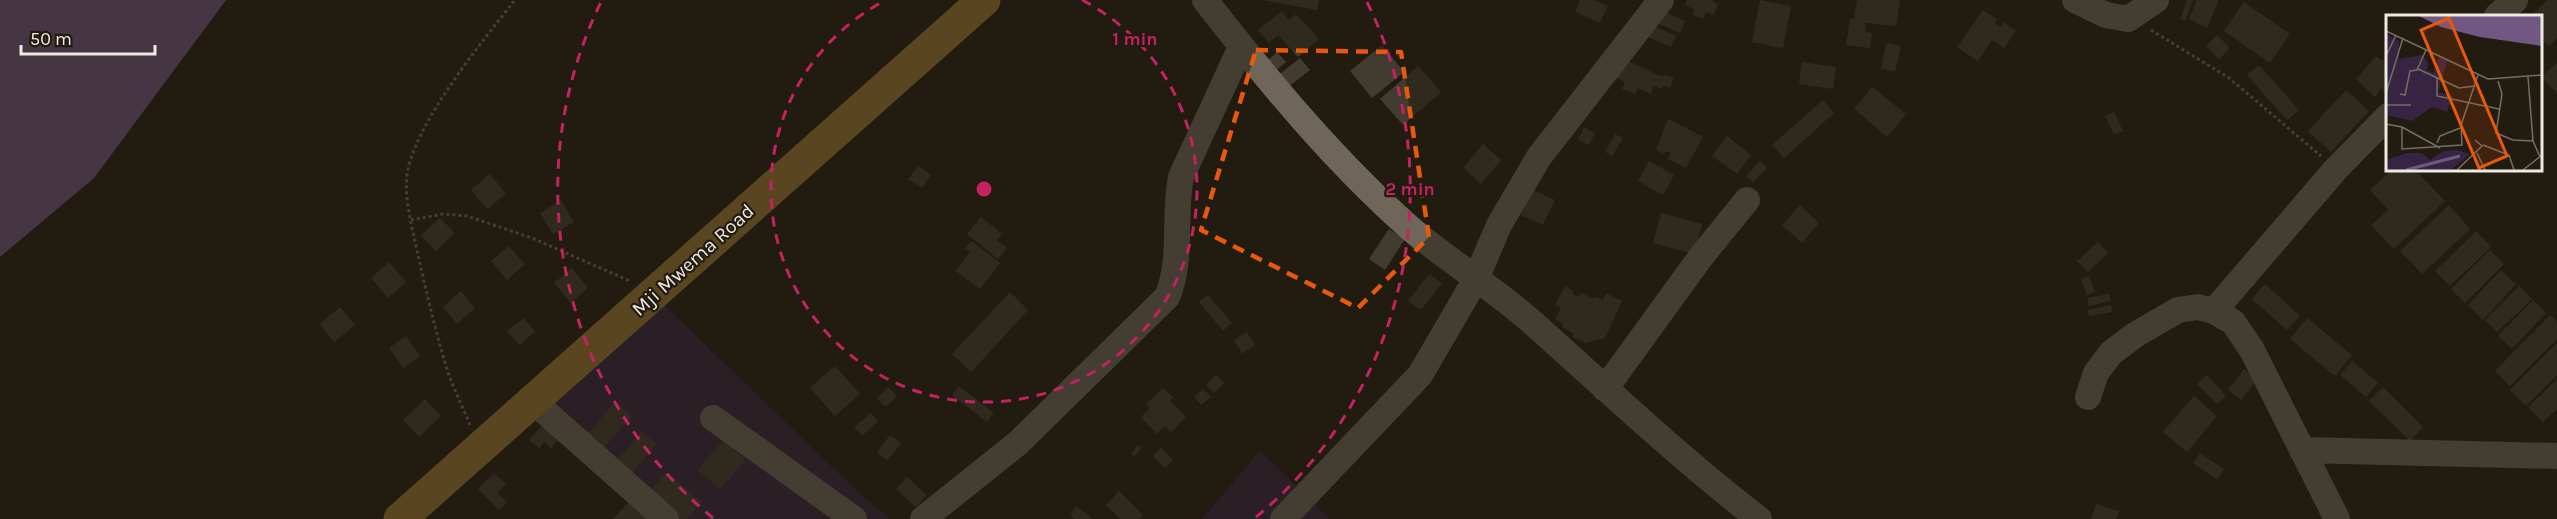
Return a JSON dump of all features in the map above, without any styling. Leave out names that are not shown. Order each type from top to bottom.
[{"type":"main road","name":"Mji Mwema Road","points":[[400,519],[984,0]]},
{"type":"street","points":[[1205,0],[1241,47],[1322,142],[1411,229],[1531,321],[1677,454],[1759,519]]},
{"type":"street","points":[[1283,519],[1420,375],[1476,279],[1499,225],[1539,156],[1661,0]]},
{"type":"street","points":[[2075,0],[2106,15],[2128,19],[2156,0]]},
{"type":"street","points":[[2498,15],[2515,0]]},
{"type":"street","points":[[923,519],[1018,443],[1167,297],[1173,284],[1176,263],[1178,193],[1182,177],[1241,47]]},
{"type":"street","points":[[2214,311],[2336,169],[2386,118]]},
{"type":"street","points":[[1605,389],[1700,258],[1747,200]]},
{"type":"street","points":[[2088,397],[2096,373],[2111,353],[2135,335],[2178,310],[2198,307],[2214,311],[2233,322],[2252,350],[2337,519]]},
{"type":"street","points":[[533,401],[666,519]]},
{"type":"street","points":[[713,418],[854,519]]},
{"type":"street","points":[[2302,450],[2557,456]]},
{"type":"path","points":[[480,449],[446,368],[429,305],[411,220],[407,193],[408,170],[428,120],[515,0]]},
{"type":"path","points":[[2128,19],[2161,35],[2229,78],[2280,124],[2336,169]]},
{"type":"path","points":[[411,220],[442,214],[467,216],[531,238],[657,292]]},
{"type":"highlighted area","points":[[1256,50],[1401,52],[1429,237],[1358,308],[1201,230]]},
{"type":"shaded area","points":[[0,0],[226,0],[94,178],[0,257]]},
{"type":"shaded area","points":[[663,304],[860,494],[890,519],[675,519],[552,406]]},
{"type":"shaded area","points":[[1260,451],[1330,519],[1202,519]]},
{"type":"building","points":[[1261,0],[1319,0],[1317,10]]},
{"type":"building","points":[[1580,0],[1593,0],[1608,6],[1600,23],[1575,12]]},
{"type":"building","points":[[1687,0],[1713,0],[1718,4],[1714,15],[1706,12],[1703,19],[1693,15],[1695,10],[1685,5]]},
{"type":"building","points":[[1760,0],[1791,6],[1783,48],[1752,42]]},
{"type":"building","points":[[1857,0],[1900,0],[1896,26],[1866,23],[1865,32],[1872,33],[1870,48],[1846,45],[1850,19],[1854,19]]},
{"type":"building","points":[[2187,0],[2193,0],[2185,21],[2180,19]]},
{"type":"building","points":[[2197,0],[2219,0],[2207,28],[2189,19]]},
{"type":"building","points":[[2547,0],[2557,0],[2557,38],[2549,46],[2542,40],[2542,15],[2532,15]]},
{"type":"building","points":[[2244,2],[2290,34],[2270,63],[2224,31]]},
{"type":"building","points":[[1660,10],[1685,21],[1680,33],[1654,22]]},
{"type":"building","points":[[1983,10],[1997,19],[1995,23],[2001,27],[2003,22],[2016,31],[2004,48],[1992,40],[1978,61],[1957,47]]},
{"type":"building","points":[[1282,11],[1289,20],[1296,14],[1319,39],[1298,57],[1278,35],[1269,43],[1258,30]]},
{"type":"building","points":[[1650,24],[1676,36],[1671,47],[1645,36]]},
{"type":"building","points":[[2217,35],[2230,48],[2219,59],[2206,46]]},
{"type":"building","points":[[1886,43],[1901,46],[1895,72],[1881,69]]},
{"type":"building","points":[[1382,45],[1404,72],[1372,98],[1350,71]]},
{"type":"building","points":[[1277,52],[1286,62],[1273,73],[1265,63]]},
{"type":"building","points":[[2376,56],[2382,61],[2386,56],[2386,92],[2381,89],[2375,97],[2356,79]]},
{"type":"building","points":[[1300,58],[1310,70],[1287,88],[1277,76]]},
{"type":"building","points":[[1621,58],[1663,77],[1664,74],[1674,78],[1670,88],[1663,85],[1662,89],[1654,86],[1651,94],[1638,88],[1635,94],[1622,89],[1625,82],[1613,76]]},
{"type":"building","points":[[1802,62],[1836,67],[1833,89],[1799,84]]},
{"type":"building","points":[[2557,64],[2557,93],[2542,78]]},
{"type":"building","points":[[2259,65],[2299,110],[2287,120],[2247,75]]},
{"type":"building","points":[[1418,66],[1441,92],[1403,125],[1380,99]]},
{"type":"building","points":[[1872,87],[1906,114],[1887,137],[1854,109]]},
{"type":"building","points":[[2346,90],[2369,111],[2331,152],[2308,131]]},
{"type":"building","points":[[1823,100],[1834,113],[1784,158],[1772,145]]},
{"type":"building","points":[[2114,112],[2123,131],[2114,135],[2105,116]]},
{"type":"building","points":[[1668,119],[1703,137],[1686,168],[1668,159],[1671,153],[1666,151],[1664,154],[1656,150]]},
{"type":"building","points":[[1584,127],[1595,133],[1589,145],[1578,140]]},
{"type":"building","points":[[1615,134],[1623,138],[1613,156],[1605,152]]},
{"type":"building","points":[[1727,136],[1751,155],[1737,174],[1712,156]]},
{"type":"building","points":[[1483,144],[1501,160],[1481,184],[1463,168]]},
{"type":"building","points":[[1649,161],[1674,175],[1663,195],[1638,181]]},
{"type":"building","points":[[1760,161],[1767,168],[1753,182],[1746,176]]},
{"type":"building","points":[[918,166],[931,175],[922,188],[908,179]]},
{"type":"building","points":[[2391,171],[2416,171],[2445,201],[2394,249],[2371,225],[2388,210],[2370,190]]},
{"type":"building","points":[[490,174],[506,194],[487,209],[471,190]]},
{"type":"building","points":[[1533,190],[1555,200],[1543,225],[1521,215]]},
{"type":"building","points":[[561,200],[574,222],[553,234],[540,213]]},
{"type":"building","points":[[1800,205],[1819,223],[1802,243],[1782,225]]},
{"type":"building","points":[[2449,205],[2470,229],[2422,274],[2400,251]]},
{"type":"building","points":[[1661,213],[1702,224],[1694,254],[1653,243]]},
{"type":"building","points":[[981,217],[1002,234],[997,240],[1007,248],[998,259],[967,234]]},
{"type":"building","points":[[440,218],[455,233],[436,251],[421,235]]},
{"type":"building","points":[[1389,229],[1405,239],[1385,270],[1369,259]]},
{"type":"building","points":[[2476,231],[2491,247],[2450,286],[2435,271]]},
{"type":"building","points":[[971,241],[1000,263],[980,289],[956,271],[970,252],[965,249]]},
{"type":"building","points":[[2098,242],[2108,253],[2088,272],[2077,261]]},
{"type":"building","points":[[509,246],[525,264],[507,280],[491,261]]},
{"type":"building","points":[[2490,250],[2504,264],[2465,303],[2451,289]]},
{"type":"building","points":[[389,262],[406,282],[388,298],[371,278]]},
{"type":"building","points":[[572,268],[588,288],[571,303],[554,283]]},
{"type":"building","points":[[2501,270],[2516,284],[2483,320],[2468,305]]},
{"type":"building","points":[[1429,274],[1442,283],[1421,310],[1408,301]]},
{"type":"building","points":[[2089,276],[2095,292],[2087,295],[2081,279]]},
{"type":"building","points":[[2265,284],[2300,316],[2287,330],[2252,299]]},
{"type":"building","points":[[1565,286],[1574,291],[1572,294],[1579,297],[1582,293],[1594,299],[1596,297],[1603,300],[1606,293],[1622,301],[1605,338],[1586,343],[1572,337],[1574,334],[1562,327],[1563,324],[1555,319],[1561,308],[1555,305]]},
{"type":"building","points":[[2519,286],[2532,299],[2497,332],[2485,320]]},
{"type":"building","points":[[461,291],[475,308],[457,324],[443,307]]},
{"type":"building","points":[[1010,292],[1028,310],[971,372],[952,354]]},
{"type":"building","points":[[2109,294],[2111,301],[2089,306],[2087,298]]},
{"type":"building","points":[[1208,295],[1232,323],[1223,331],[1199,302]]},
{"type":"building","points":[[2533,300],[2546,313],[2512,349],[2498,336]]},
{"type":"building","points":[[2111,305],[2112,312],[2089,316],[2088,310]]},
{"type":"building","points":[[340,307],[355,325],[334,342],[320,324]]},
{"type":"building","points":[[2550,315],[2557,321],[2557,339],[2510,386],[2495,371]]},
{"type":"building","points":[[524,318],[535,332],[519,345],[507,331]]},
{"type":"building","points":[[2307,318],[2352,355],[2335,376],[2290,339]]},
{"type":"building","points":[[1247,332],[1255,345],[1242,354],[1234,340]]},
{"type":"building","points":[[406,336],[420,356],[403,368],[389,348]]},
{"type":"building","points":[[2557,343],[2557,375],[2526,406],[2510,390]]},
{"type":"building","points":[[2352,361],[2378,383],[2366,397],[2340,375]]},
{"type":"building","points":[[835,366],[860,394],[835,416],[810,388]]},
{"type":"building","points":[[2244,369],[2257,380],[2241,400],[2228,390]]},
{"type":"building","points":[[1216,375],[1224,383],[1214,393],[1206,385]]},
{"type":"building","points":[[2207,375],[2226,396],[2217,404],[2197,384]]},
{"type":"building","points":[[2557,379],[2557,409],[2543,422],[2528,407]]},
{"type":"building","points":[[959,386],[994,413],[987,422],[952,395]]},
{"type":"building","points":[[888,387],[897,396],[886,407],[877,399]]},
{"type":"building","points":[[2383,387],[2423,427],[2410,441],[2369,401]]},
{"type":"building","points":[[1163,388],[1173,397],[1170,401],[1186,417],[1171,432],[1165,426],[1157,434],[1141,417],[1150,408],[1146,404]]},
{"type":"building","points":[[1203,389],[1211,397],[1201,405],[1194,397]]},
{"type":"building","points":[[2194,396],[2217,416],[2187,452],[2163,432]]},
{"type":"building","points":[[425,399],[441,416],[419,437],[403,420]]},
{"type":"building","points":[[615,402],[632,416],[600,452],[584,438]]},
{"type":"building","points":[[871,413],[878,421],[862,436],[854,427]]},
{"type":"building","points":[[544,423],[561,437],[551,448],[544,442],[539,448],[529,440]]},
{"type":"building","points":[[642,431],[657,444],[631,474],[616,462]]},
{"type":"building","points":[[890,435],[901,443],[887,461],[877,452]]},
{"type":"building","points":[[723,440],[746,460],[720,489],[697,470]]},
{"type":"building","points":[[1138,445],[1141,448],[1135,456],[1131,454]]},
{"type":"building","points":[[1161,448],[1173,460],[1165,468],[1153,456]]},
{"type":"building","points":[[2200,453],[2224,469],[2217,480],[2193,463]]},
{"type":"building","points":[[666,472],[702,502],[687,519],[681,519],[649,492]]},
{"type":"building","points":[[494,473],[506,484],[497,493],[507,502],[499,510],[478,489]]},
{"type":"building","points":[[907,477],[926,495],[916,507],[896,489]]},
{"type":"building","points":[[1119,491],[1143,515],[1139,519],[1121,519],[1106,505]]},
{"type":"building","points":[[634,497],[658,519],[613,519]]},
{"type":"building","points":[[2096,504],[2119,511],[2116,519],[2091,519]]},
{"type":"building","points":[[1076,506],[1093,519],[1075,519],[1070,515]]}]
